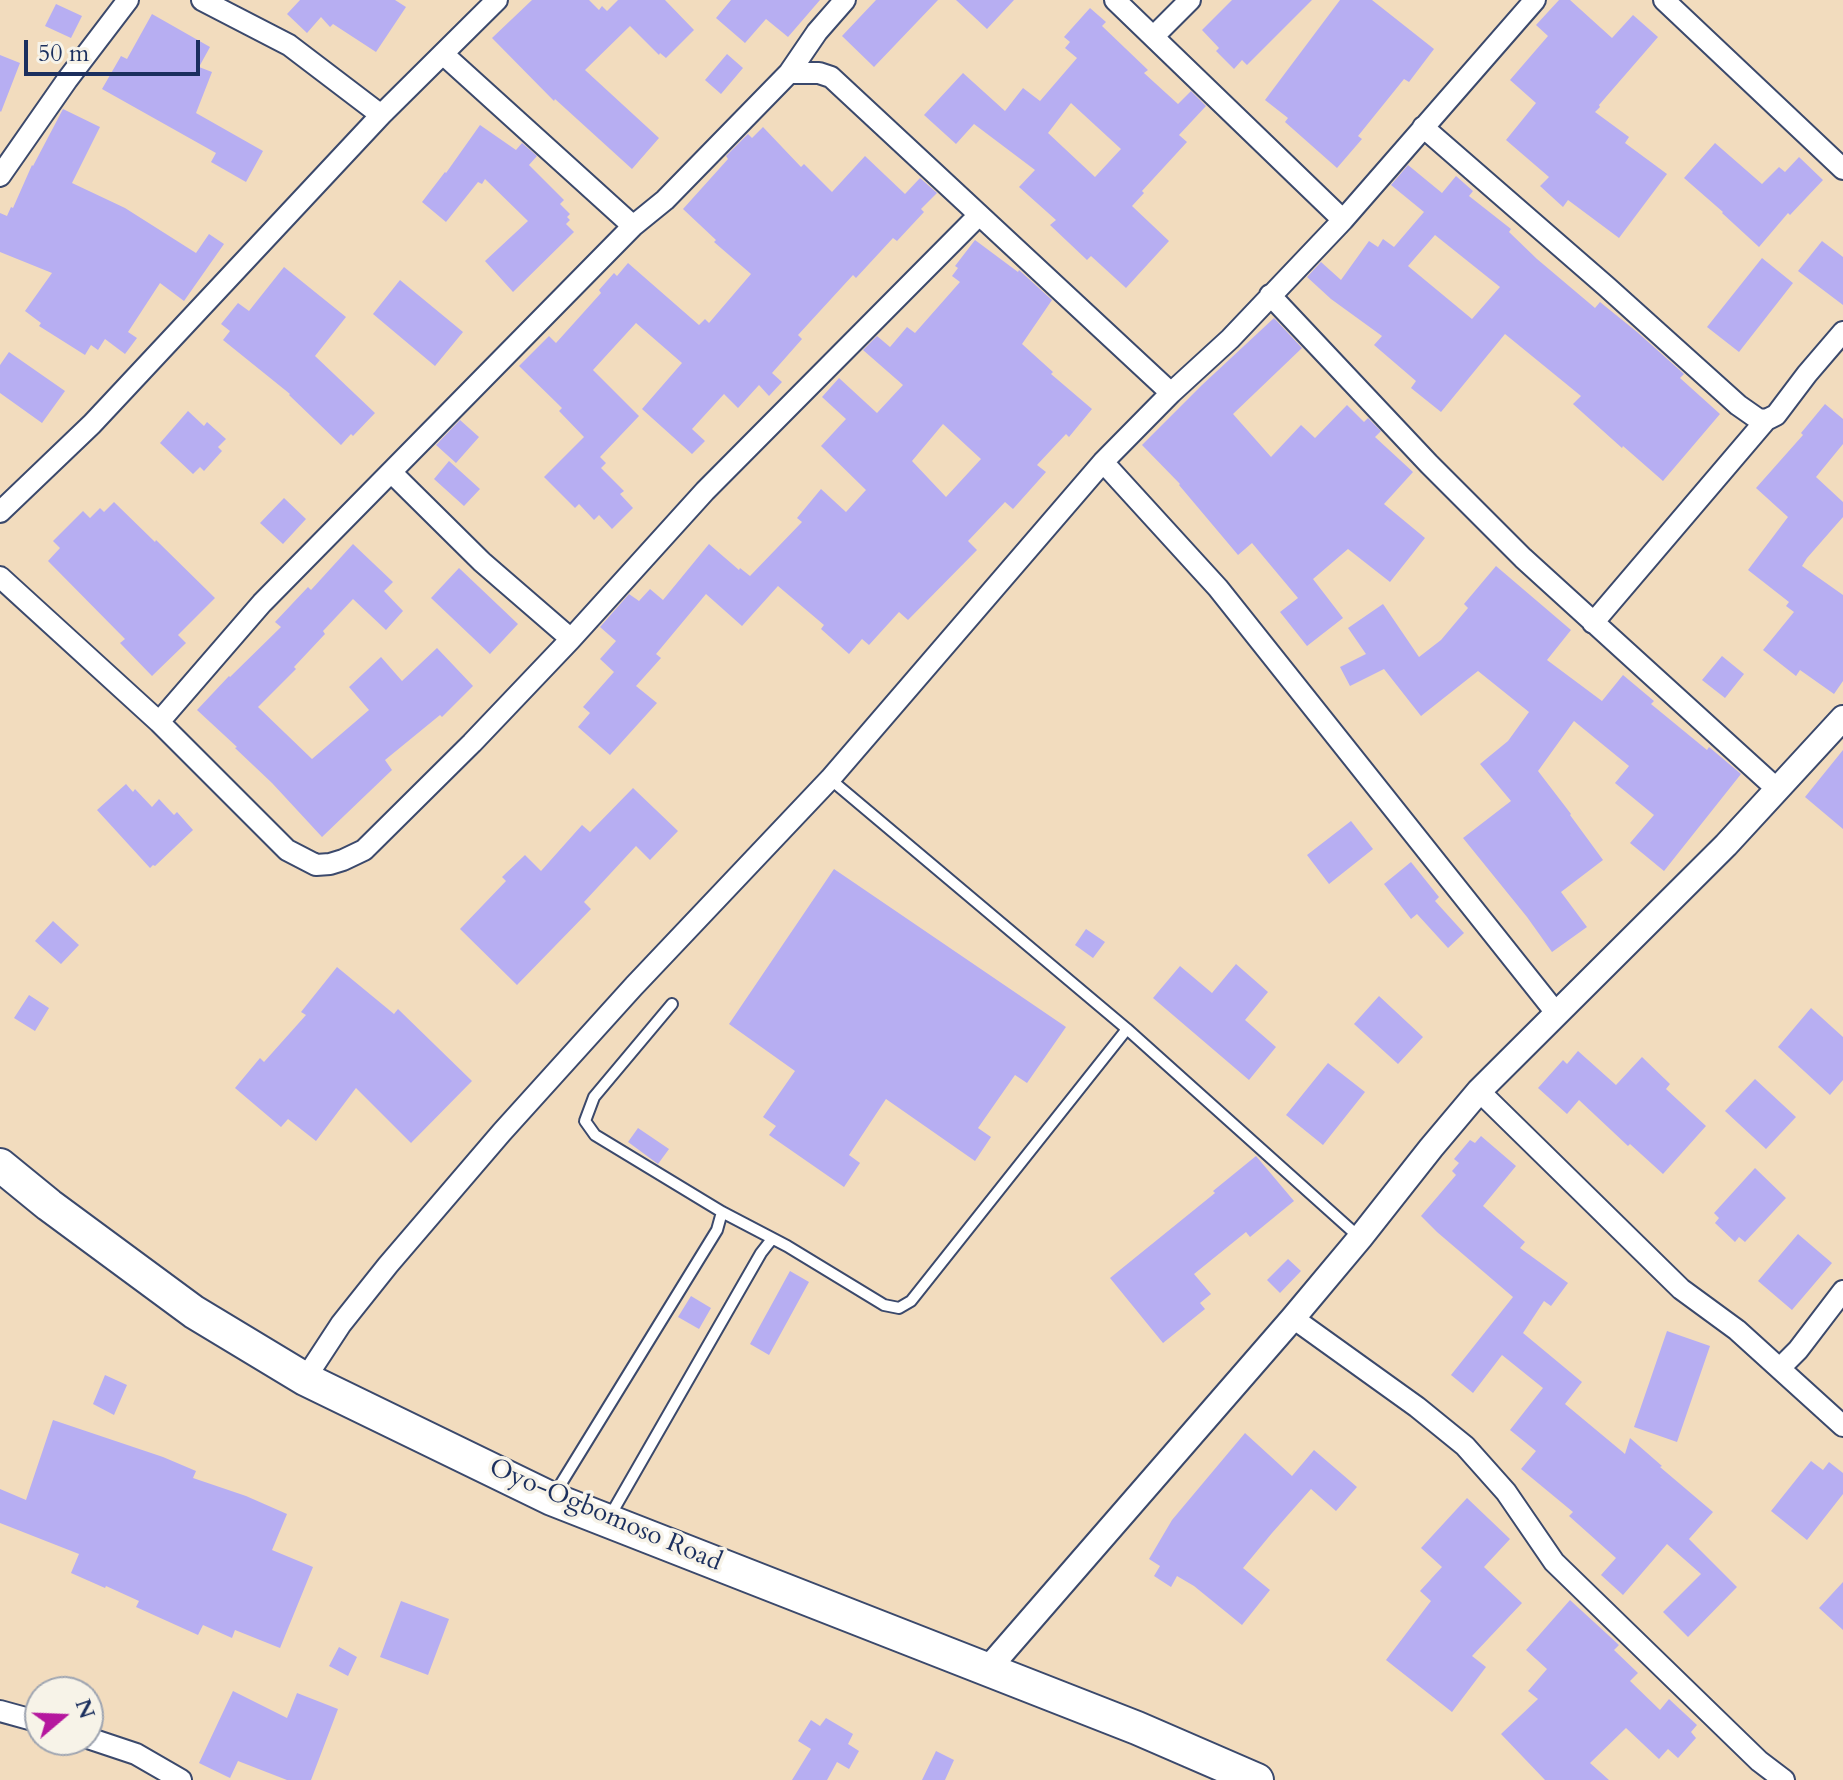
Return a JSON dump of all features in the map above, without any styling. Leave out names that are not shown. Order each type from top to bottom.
[{"type":"highway","name":"Oyo-Ogbomoso Road","points":[[0,1165],[194,1312],[305,1379],[552,1499],[1137,1728],[1257,1780]]},
{"type":"street","points":[[0,176],[128,0]]},
{"type":"street","points":[[202,0],[289,45],[381,115]]},
{"type":"street","points":[[0,512],[92,424],[381,115],[497,0]]},
{"type":"street","points":[[159,722],[262,603],[633,226],[665,200],[789,73],[817,32],[845,0]]},
{"type":"street","points":[[1115,0],[1343,220]]},
{"type":"street","points":[[1154,36],[1190,0]]},
{"type":"street","points":[[305,1379],[341,1324],[388,1265],[502,1132],[634,986],[830,779],[1103,462],[1230,339],[1343,220],[1535,0]]},
{"type":"street","points":[[1664,0],[1843,169]]},
{"type":"street","points":[[443,54],[633,226]]},
{"type":"street","points":[[789,73],[819,73],[831,77],[1171,393]]},
{"type":"street","points":[[1423,127],[1738,405],[1758,419],[1771,419],[1783,407],[1843,332]]},
{"type":"street","points":[[0,577],[159,722],[287,850],[316,865],[330,864],[364,850],[472,743],[705,491],[979,215]]},
{"type":"street","points":[[1270,295],[1523,558],[1777,789]]},
{"type":"street","points":[[1593,623],[1766,420]]},
{"type":"street","points":[[1103,462],[1218,588],[1557,1014]]},
{"type":"street","points":[[391,472],[482,562],[571,639]]},
{"type":"street","points":[[987,1670],[1293,1318],[1479,1091],[1726,845],[1843,718]]},
{"type":"street","points":[[1479,1091],[1681,1289],[1737,1330],[1843,1426]]},
{"type":"street","points":[[1780,1368],[1843,1291]]},
{"type":"street","points":[[1293,1318],[1417,1407],[1465,1446],[1506,1492],[1554,1562],[1759,1761],[1784,1780]]},
{"type":"street","points":[[0,1711],[24,1718]]},
{"type":"street","points":[[104,1743],[136,1754],[181,1780]]},
{"type":"lane","points":[[830,779],[1127,1029],[1360,1238]]},
{"type":"lane","points":[[672,1004],[594,1097],[585,1121],[595,1135],[884,1305],[899,1308],[911,1301],[1127,1029]]},
{"type":"lane","points":[[552,1499],[717,1230],[722,1212]]},
{"type":"lane","points":[[607,1521],[766,1244],[772,1239]]},
{"type":"building","points":[[300,0],[395,0],[406,7],[376,52],[333,24],[330,27],[321,17],[307,33],[287,14]]},
{"type":"building","points":[[532,0],[589,0],[599,10],[602,6],[607,11],[618,0],[665,0],[694,30],[666,58],[659,55],[630,26],[585,70],[659,138],[632,169],[554,101],[492,38]]},
{"type":"building","points":[[731,0],[820,0],[788,37],[766,19],[745,43],[716,18]]},
{"type":"building","points":[[876,0],[938,0],[874,67],[842,36]]},
{"type":"building","points":[[956,0],[1014,0],[987,29]]},
{"type":"building","points":[[1232,0],[1312,0],[1247,65],[1242,60],[1234,69],[1216,51],[1219,48],[1202,30]]},
{"type":"building","points":[[1340,0],[1372,0],[1434,49],[1409,82],[1404,79],[1358,136],[1362,139],[1337,168],[1285,122],[1288,118],[1265,100]]},
{"type":"building","points":[[1559,0],[1570,0],[1612,38],[1633,15],[1658,37],[1595,112],[1629,137],[1625,143],[1667,174],[1619,238],[1568,200],[1563,207],[1540,186],[1549,177],[1506,140],[1536,103],[1510,80],[1548,36],[1536,25]]},
{"type":"building","points":[[56,4],[82,16],[71,38],[45,26]]},
{"type":"building","points":[[1090,8],[1106,22],[1102,26],[1148,70],[1144,73],[1178,104],[1191,91],[1206,106],[1179,135],[1187,142],[1132,206],[1169,241],[1126,288],[1091,256],[1087,260],[1050,225],[1056,220],[1019,187],[1035,170],[974,124],[956,144],[924,115],[963,73],[1005,111],[1023,88],[1040,101],[1077,58],[1065,48],[1070,42],[1064,37]],"holes":[[[1071,103],[1121,149],[1095,177],[1048,133]]]},
{"type":"building","points":[[152,14],[210,47],[199,67],[212,72],[196,113],[263,151],[246,182],[211,162],[216,153],[102,89],[121,56],[127,59]]},
{"type":"building","points":[[727,54],[743,68],[721,94],[705,80]]},
{"type":"building","points":[[0,55],[20,63],[1,112],[0,111]]},
{"type":"building","points":[[63,109],[100,127],[72,183],[125,208],[196,253],[209,234],[224,244],[184,301],[160,283],[128,332],[137,338],[125,354],[105,339],[98,350],[91,345],[85,355],[39,326],[41,323],[25,311],[52,273],[0,252],[0,213],[7,216],[13,208],[32,165]]},
{"type":"building","points":[[480,125],[516,150],[522,143],[537,156],[529,165],[564,200],[560,204],[570,214],[566,224],[574,232],[513,292],[485,261],[528,221],[485,179],[482,184],[478,182],[446,222],[422,202]]},
{"type":"building","points":[[763,127],[801,167],[804,164],[832,192],[865,156],[905,194],[920,178],[937,193],[897,241],[893,238],[856,278],[853,275],[798,335],[802,339],[772,373],[782,382],[769,396],[759,385],[738,408],[724,394],[692,429],[705,441],[692,454],[642,409],[682,363],[636,323],[593,370],[639,416],[600,457],[606,463],[601,468],[624,491],[620,494],[633,508],[612,529],[599,515],[594,520],[579,504],[575,508],[544,477],[584,437],[559,411],[562,408],[519,366],[549,336],[556,343],[601,293],[599,290],[614,273],[617,276],[628,263],[699,325],[705,319],[709,323],[751,274],[714,242],[716,240],[683,209],[728,159],[726,156],[748,134],[752,138]]},
{"type":"building","points":[[1715,143],[1762,184],[1779,167],[1785,172],[1799,157],[1823,180],[1790,215],[1788,213],[1759,247],[1684,178]]},
{"type":"building","points":[[1408,165],[1442,193],[1456,176],[1473,191],[1469,196],[1511,229],[1509,232],[1537,259],[1595,308],[1600,302],[1684,374],[1680,378],[1720,414],[1663,481],[1573,404],[1581,396],[1505,334],[1441,412],[1411,388],[1416,381],[1374,345],[1382,336],[1331,299],[1307,277],[1321,262],[1341,280],[1369,241],[1378,247],[1383,239],[1394,247],[1424,212],[1391,185]],"holes":[[[1435,235],[1500,287],[1472,319],[1408,266]]]},
{"type":"building","points":[[975,240],[1019,270],[1052,300],[1022,344],[1092,409],[1069,437],[1066,434],[1037,465],[1046,472],[1013,509],[1005,502],[968,541],[977,550],[908,620],[899,612],[869,645],[862,639],[849,654],[821,629],[824,625],[778,586],[742,626],[706,594],[656,654],[661,658],[636,686],[657,703],[610,755],[578,727],[590,713],[583,707],[614,672],[600,659],[616,641],[600,627],[629,594],[639,601],[650,589],[663,600],[709,544],[750,576],[802,522],[797,518],[821,489],[846,512],[866,490],[821,446],[846,419],[822,397],[839,378],[877,413],[903,385],[863,350],[877,336],[890,347],[907,327],[915,333],[960,282],[952,276],[958,268],[955,266]],"holes":[[[943,424],[981,459],[946,497],[912,461]]]},
{"type":"building","points":[[1822,241],[1843,257],[1843,305],[1798,271]]},
{"type":"building","points":[[1762,258],[1793,283],[1739,352],[1707,327]]},
{"type":"building","points":[[284,267],[346,317],[315,356],[375,413],[341,445],[290,394],[223,340],[230,331],[221,324],[238,303],[249,311]]},
{"type":"building","points":[[400,280],[463,332],[435,366],[373,314]]},
{"type":"building","points":[[1274,318],[1302,348],[1233,414],[1271,457],[1301,425],[1315,438],[1347,405],[1364,422],[1368,418],[1381,431],[1375,437],[1413,472],[1384,504],[1425,538],[1390,582],[1348,549],[1313,579],[1343,618],[1307,646],[1280,612],[1298,598],[1252,543],[1238,555],[1180,484],[1142,445]]},
{"type":"building","points":[[9,352],[65,391],[42,423],[0,393],[0,365]]},
{"type":"building","points":[[1825,404],[1843,419],[1843,444],[1816,477],[1843,502],[1843,517],[1802,566],[1843,595],[1843,681],[1834,694],[1800,670],[1796,676],[1763,650],[1794,612],[1786,606],[1789,602],[1748,570],[1788,517],[1756,488],[1803,435],[1801,433]]},
{"type":"building","points":[[188,411],[204,426],[207,422],[226,439],[218,447],[222,451],[204,471],[200,467],[193,474],[160,443]]},
{"type":"building","points":[[460,420],[479,437],[456,463],[436,445]]},
{"type":"building","points":[[449,461],[480,489],[464,506],[434,479]]},
{"type":"building","points":[[284,498],[306,519],[283,544],[260,523]]},
{"type":"building","points":[[114,502],[215,598],[178,635],[186,643],[152,676],[120,643],[125,639],[48,561],[60,548],[53,541],[83,511],[90,518],[100,508],[104,512]]},
{"type":"building","points":[[353,544],[393,582],[384,591],[403,611],[386,630],[353,599],[323,631],[325,634],[294,667],[296,669],[258,707],[312,759],[369,710],[349,687],[381,657],[402,681],[437,648],[473,686],[442,717],[440,715],[385,760],[392,770],[322,837],[237,747],[197,710],[281,627],[275,622],[308,587],[311,590]]},
{"type":"building","points":[[1496,566],[1571,630],[1547,660],[1602,701],[1623,675],[1654,701],[1651,704],[1741,774],[1664,871],[1630,843],[1654,815],[1615,783],[1629,766],[1574,721],[1538,771],[1603,860],[1561,892],[1587,927],[1552,952],[1463,838],[1511,801],[1480,764],[1508,741],[1529,712],[1478,671],[1421,716],[1384,669],[1350,686],[1340,667],[1366,654],[1348,628],[1383,604],[1419,657],[1441,640],[1468,608],[1464,604]]},
{"type":"building","points":[[459,568],[518,624],[490,654],[431,598]]},
{"type":"building","points":[[1722,656],[1744,674],[1725,698],[1702,680]]},
{"type":"building","points":[[1843,750],[1843,829],[1805,797]]},
{"type":"building","points":[[126,784],[152,807],[159,799],[174,815],[177,812],[193,830],[150,868],[97,810]]},
{"type":"building","points":[[633,788],[678,831],[650,860],[636,846],[584,902],[591,909],[517,985],[460,929],[506,881],[502,877],[525,855],[541,871],[582,825],[590,832]]},
{"type":"building","points":[[1351,821],[1373,849],[1329,884],[1307,855]]},
{"type":"building","points":[[1411,862],[1439,897],[1435,901],[1464,933],[1448,948],[1417,914],[1411,919],[1384,884]]},
{"type":"building","points":[[834,869],[1066,1027],[1027,1083],[1015,1075],[978,1128],[991,1137],[975,1161],[886,1099],[849,1155],[860,1163],[844,1187],[769,1135],[776,1126],[763,1117],[795,1071],[729,1024]]},
{"type":"building","points":[[53,921],[79,945],[61,964],[35,941]]},
{"type":"building","points":[[1086,929],[1105,942],[1093,958],[1075,945]]},
{"type":"building","points":[[1236,964],[1268,992],[1245,1020],[1276,1047],[1249,1080],[1153,998],[1180,966],[1212,993]]},
{"type":"building","points":[[337,967],[394,1014],[398,1009],[472,1081],[411,1143],[356,1088],[316,1141],[288,1119],[281,1127],[235,1088],[260,1058],[264,1062],[306,1015],[301,1012]]},
{"type":"building","points":[[29,995],[49,1008],[35,1031],[14,1018]]},
{"type":"building","points":[[1379,996],[1423,1037],[1398,1064],[1354,1024]]},
{"type":"building","points":[[1811,1008],[1843,1037],[1843,1080],[1830,1095],[1778,1047]]},
{"type":"building","points":[[1578,1051],[1616,1085],[1642,1057],[1670,1084],[1666,1089],[1706,1126],[1663,1174],[1579,1100],[1567,1114],[1538,1088],[1563,1060],[1567,1064]]},
{"type":"building","points":[[1328,1063],[1365,1092],[1323,1145],[1286,1115]]},
{"type":"building","points":[[1755,1079],[1796,1117],[1766,1149],[1725,1111]]},
{"type":"building","points":[[638,1128],[669,1149],[658,1164],[628,1142]]},
{"type":"building","points":[[1481,1136],[1516,1166],[1483,1206],[1525,1242],[1520,1248],[1568,1283],[1551,1306],[1544,1301],[1523,1333],[1582,1382],[1565,1404],[1625,1454],[1630,1438],[1713,1512],[1689,1539],[1737,1587],[1688,1637],[1663,1612],[1701,1574],[1667,1544],[1623,1595],[1601,1575],[1616,1558],[1569,1516],[1573,1512],[1521,1469],[1536,1451],[1510,1430],[1543,1388],[1502,1355],[1473,1393],[1451,1375],[1513,1297],[1421,1216],[1456,1175],[1452,1171],[1459,1163],[1454,1159],[1470,1140],[1475,1143]]},
{"type":"building","points":[[1256,1156],[1294,1201],[1250,1237],[1246,1232],[1194,1274],[1211,1294],[1200,1303],[1205,1309],[1163,1343],[1110,1278]]},
{"type":"building","points":[[1755,1168],[1786,1198],[1745,1242],[1739,1237],[1735,1242],[1715,1223],[1719,1218],[1714,1213]]},
{"type":"building","points":[[1798,1234],[1832,1263],[1792,1310],[1758,1281]]},
{"type":"building","points":[[1288,1259],[1301,1271],[1280,1293],[1267,1280]]},
{"type":"building","points":[[790,1271],[809,1282],[769,1355],[750,1344]]},
{"type":"building","points":[[691,1296],[711,1308],[699,1329],[678,1317]]},
{"type":"building","points":[[1667,1331],[1710,1346],[1677,1442],[1634,1427]]},
{"type":"building","points":[[105,1375],[127,1385],[114,1415],[93,1404]]},
{"type":"building","points":[[53,1420],[163,1457],[196,1471],[193,1478],[287,1514],[272,1550],[313,1567],[280,1648],[235,1630],[232,1638],[203,1625],[198,1635],[136,1607],[139,1601],[71,1573],[79,1554],[0,1523],[0,1489],[26,1500]]},
{"type":"building","points":[[1245,1433],[1292,1476],[1314,1450],[1357,1487],[1336,1511],[1311,1489],[1272,1533],[1243,1568],[1270,1590],[1242,1625],[1177,1576],[1171,1587],[1154,1576],[1160,1566],[1149,1559],[1172,1520]]},
{"type":"building","points":[[1811,1461],[1823,1470],[1829,1462],[1843,1473],[1843,1494],[1807,1540],[1771,1511]]},
{"type":"building","points":[[1467,1498],[1510,1539],[1484,1567],[1522,1603],[1472,1656],[1486,1667],[1452,1712],[1386,1660],[1431,1601],[1420,1591],[1442,1567],[1421,1548]]},
{"type":"building","points":[[1843,1582],[1843,1630],[1819,1608]]},
{"type":"building","points":[[1570,1600],[1619,1645],[1614,1650],[1638,1673],[1630,1681],[1660,1710],[1669,1699],[1697,1725],[1691,1732],[1696,1738],[1678,1758],[1668,1749],[1659,1759],[1626,1728],[1590,1763],[1609,1780],[1545,1780],[1501,1734],[1538,1699],[1528,1691],[1547,1669],[1526,1650]]},
{"type":"building","points":[[401,1601],[449,1619],[428,1675],[380,1657]]},
{"type":"building","points":[[339,1647],[357,1657],[348,1676],[329,1666]]},
{"type":"building","points":[[233,1691],[287,1718],[297,1693],[338,1709],[311,1780],[287,1780],[238,1761],[230,1778],[199,1763]]},
{"type":"building","points":[[826,1718],[853,1734],[848,1744],[859,1751],[849,1769],[837,1762],[827,1780],[792,1780],[811,1749],[798,1741],[811,1720],[820,1726]]},
{"type":"building","points":[[936,1751],[954,1760],[945,1780],[922,1780]]}]
